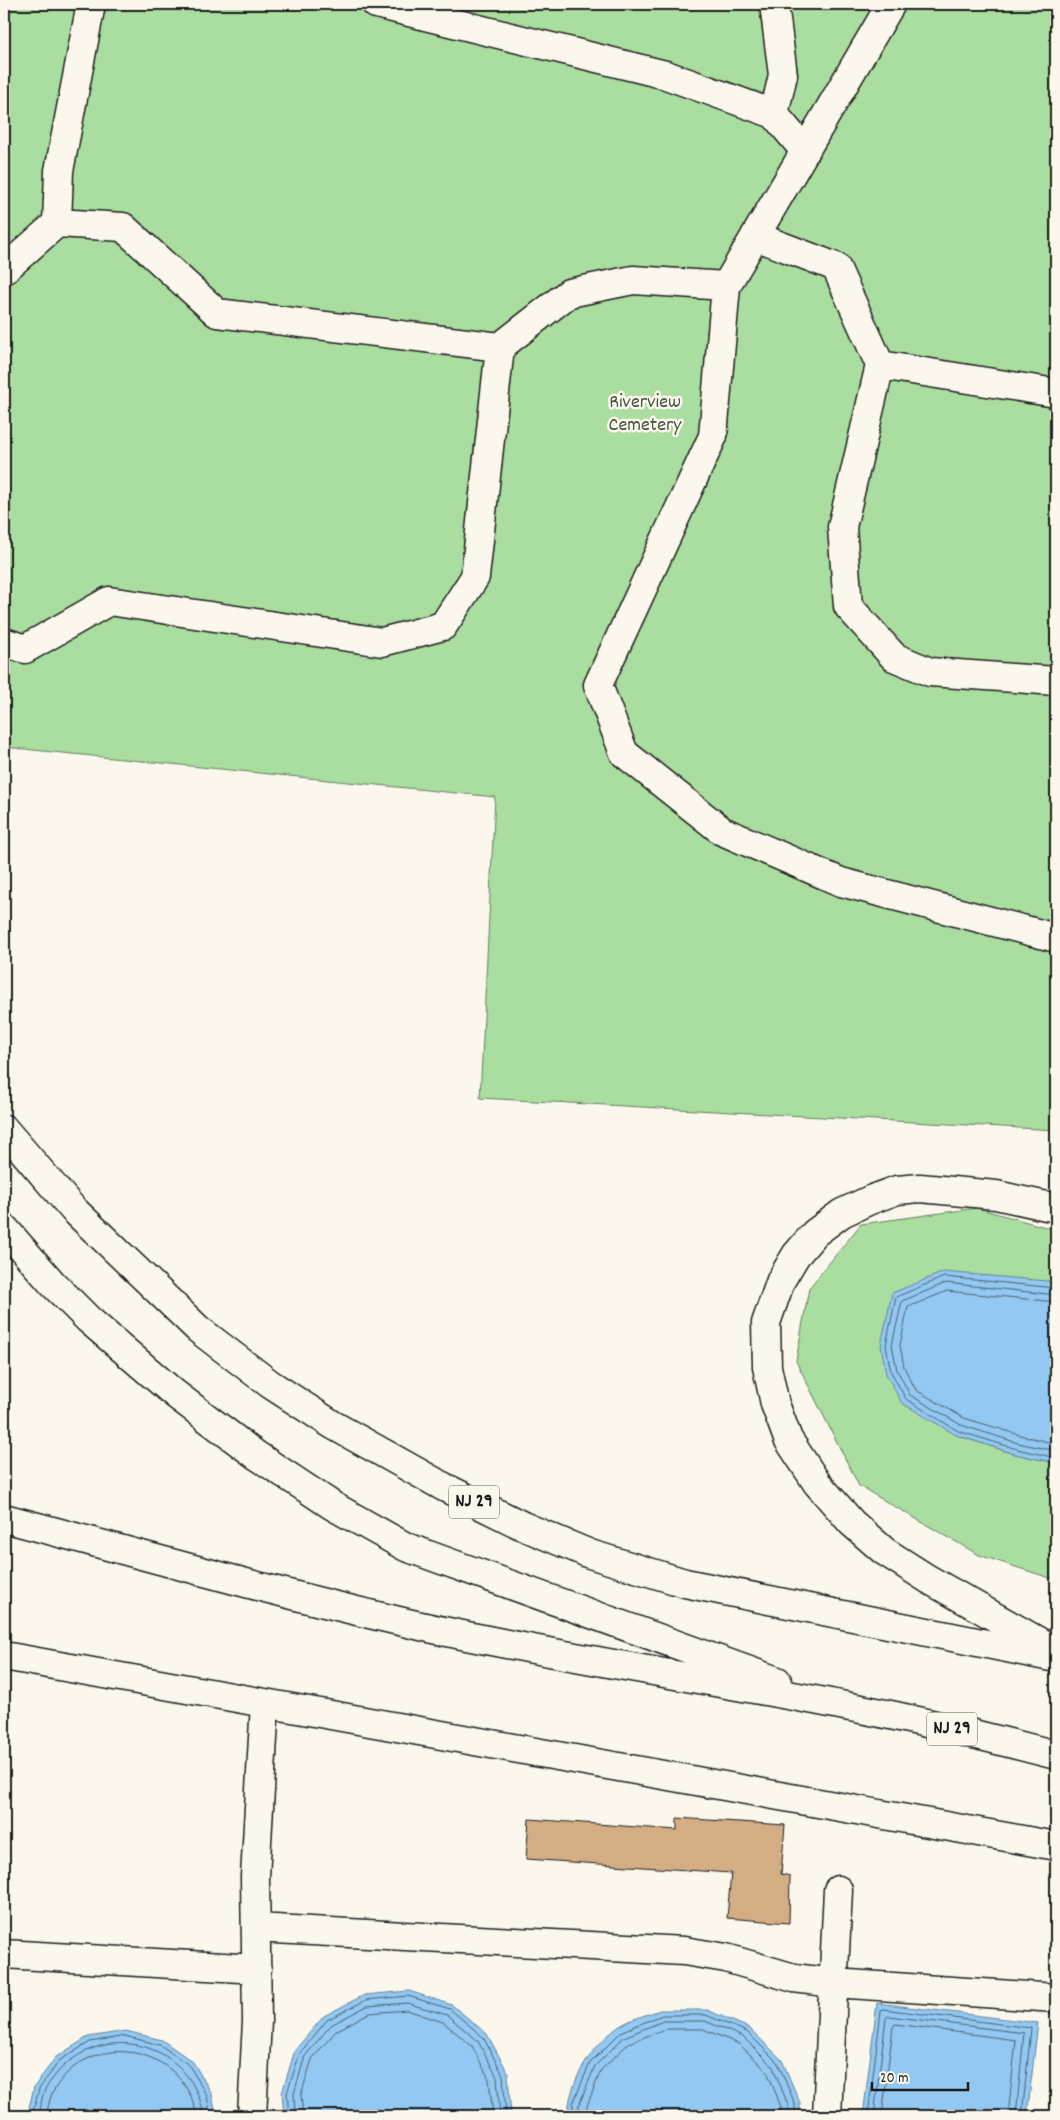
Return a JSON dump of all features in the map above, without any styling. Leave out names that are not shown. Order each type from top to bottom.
[{"type":"main road","points":[[57,223],[59,171],[91,4]]},
{"type":"main road","points":[[376,4],[666,75],[774,114],[805,152]]},
{"type":"main road","points":[[774,4],[783,75],[774,114]]},
{"type":"main road","points":[[891,4],[726,286],[713,436],[598,685],[624,753],[722,831],[841,882],[1056,938]]},
{"type":"main road","points":[[4,270],[57,223],[123,226],[218,313],[500,348]]},
{"type":"main road","points":[[755,236],[836,267],[880,365],[842,527],[848,606],[894,657],[930,672],[1056,681]]},
{"type":"main road","points":[[4,642],[25,648],[109,602],[382,642],[443,626],[475,577],[500,348],[569,293],[633,280],[726,286]]},
{"type":"main road","points":[[880,365],[1056,392]]},
{"type":"main road","name":"NJ 29","points":[[4,1130],[73,1209],[198,1329],[270,1384],[333,1425],[453,1491],[523,1526],[590,1554],[685,1583],[1056,1658]]},
{"type":"main road","points":[[1056,1208],[996,1195],[920,1188],[897,1190],[870,1200],[842,1213],[815,1233],[796,1255],[781,1280],[766,1323],[767,1367],[775,1404],[788,1439],[817,1483],[852,1523],[884,1551],[1056,1651]]},
{"type":"main road","name":"NJ 29","points":[[4,1228],[53,1284],[89,1320],[174,1394],[256,1455],[334,1506],[406,1547],[846,1706],[1056,1755]]},
{"type":"main road","points":[[4,1518],[310,1599],[435,1629],[642,1670],[846,1706]]},
{"type":"main road","points":[[4,1656],[1056,1846]]},
{"type":"main road","points":[[252,2116],[257,2021],[255,1877],[265,1703]]},
{"type":"main road","points":[[827,2116],[838,1890]]},
{"type":"main road","points":[[256,1928],[684,1951],[726,1958],[794,1978],[834,1983],[1056,1998]]},
{"type":"main road","points":[[4,1954],[257,1969]]},
{"type":"green space","name":"Riverview Cemetery","points":[[4,4],[1056,4],[1056,1130],[480,1098],[495,797],[4,747]]},
{"type":"green space","points":[[977,1208],[1056,1230],[1056,1284],[1047,1281],[956,1435],[1015,1454],[1056,1463],[1056,1580],[979,1555],[859,1486],[796,1361],[809,1288],[861,1224]]},
{"type":"water","points":[[944,1272],[1047,1281],[1056,1284],[1056,1463],[1015,1454],[956,1435],[902,1403],[886,1374],[881,1345],[892,1293]]},
{"type":"water","points":[[409,1991],[452,2005],[487,2034],[508,2073],[511,2116],[284,2116],[282,2093],[295,2050],[324,2016],[364,1995]]},
{"type":"water","points":[[877,2003],[1038,2023],[1027,2116],[863,2116]]},
{"type":"water","points":[[660,2010],[707,2010],[749,2028],[782,2060],[800,2103],[800,2116],[568,2116],[572,2091],[577,2079],[598,2045],[622,2025]]},
{"type":"water","points":[[126,2031],[162,2040],[193,2062],[212,2094],[216,2116],[27,2116],[34,2087],[56,2057],[88,2037]]},
{"type":"building","points":[[677,1818],[785,1825],[781,1874],[790,1876],[789,1923],[727,1918],[731,1873],[526,1859],[529,1819],[677,1830]]}]
